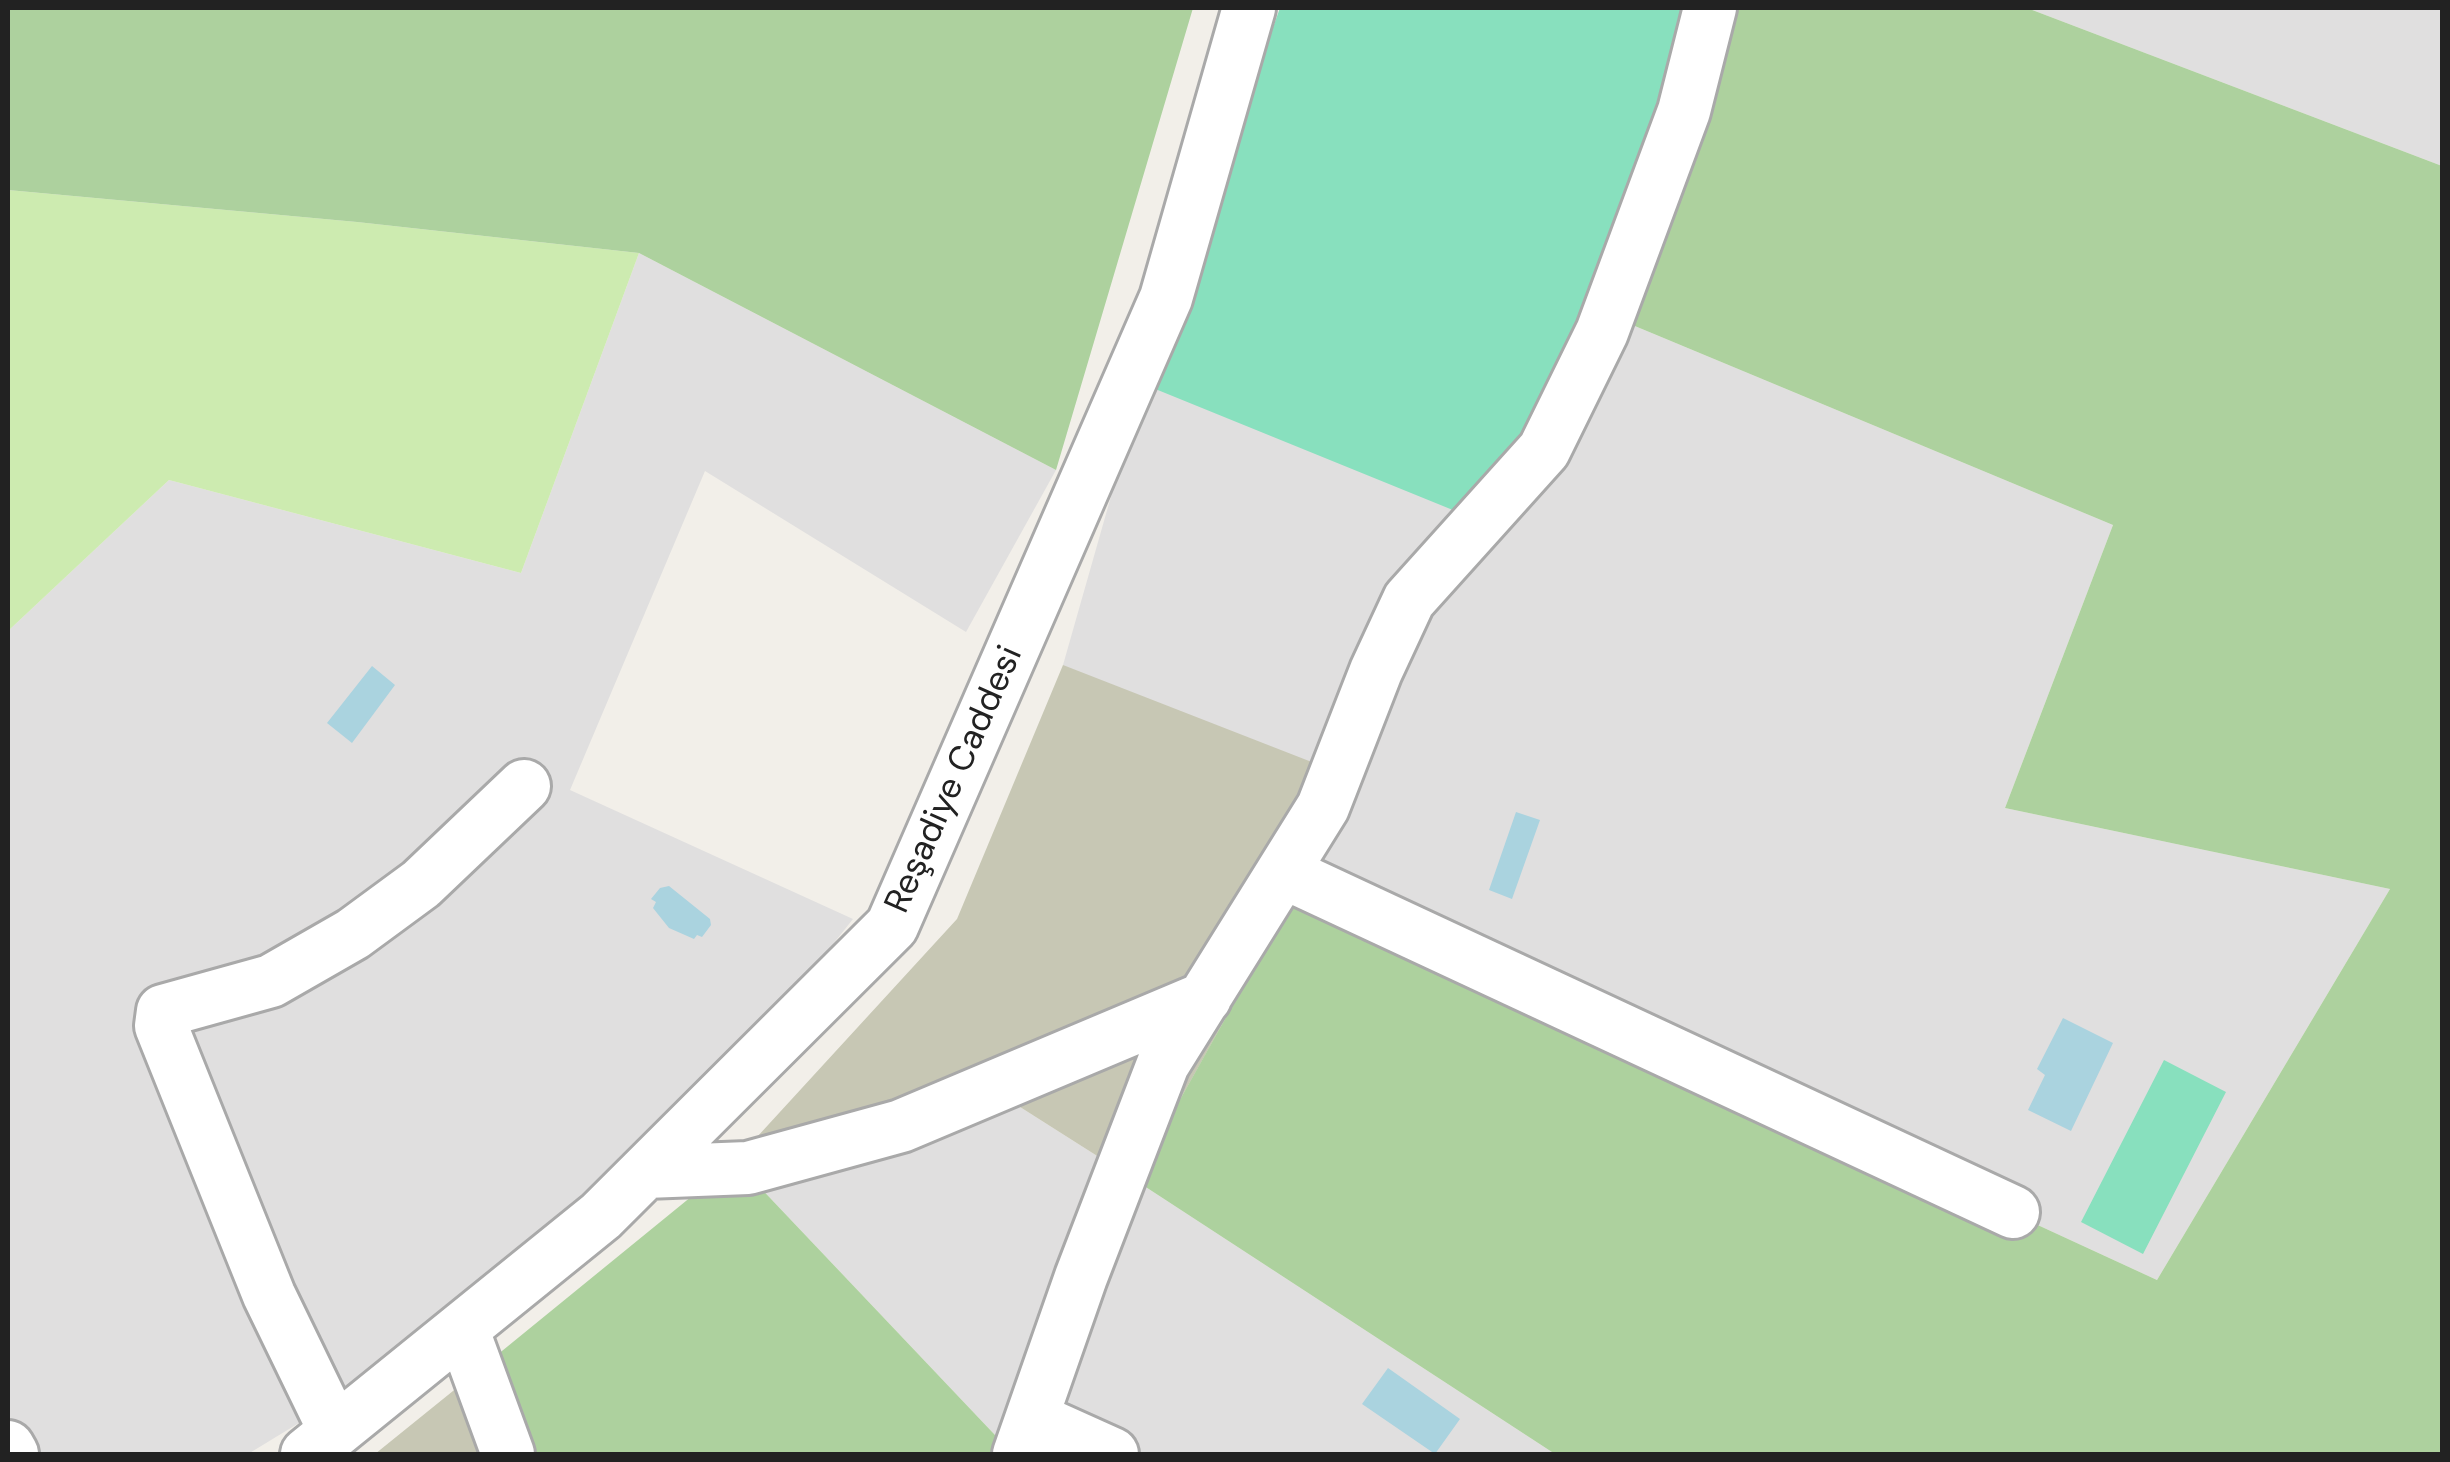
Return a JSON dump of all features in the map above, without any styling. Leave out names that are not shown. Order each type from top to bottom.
[{"type":"street","name":"Reşadiye Caddesi","points":[[321,1443],[602,1216],[892,926],[1166,298],[1250,8]]},
{"type":"street","points":[[1112,1454],[1025,1436],[1163,1064],[1323,807],[1409,600],[1544,450],[1602,332],[1684,111],[1710,8]]},
{"type":"street","points":[[321,1443],[269,1295],[161,1026],[163,1011],[271,982],[352,934],[420,884],[524,786]]},
{"type":"street","points":[[1283,872],[2013,1212]]},
{"type":"street","points":[[646,1172],[748,1168],[901,1126],[1205,998]]},
{"type":"street","points":[[463,1331],[508,1454]]},
{"type":"street","points":[[8,1447],[12,1454]]},
{"type":"shaded area","points":[[2027,8],[2442,8],[2442,166]]},
{"type":"shaded area","points":[[639,253],[1056,470],[966,632],[705,471],[570,790],[853,919],[714,1093],[386,1370],[248,1454],[8,1454],[8,631],[169,480],[521,573]]},
{"type":"shaded area","points":[[1618,319],[2113,525],[2005,808],[2390,889],[2157,1280],[1300,885],[1063,665],[1143,384]]},
{"type":"shaded area","points":[[1063,665],[1345,775],[1300,886],[1135,1180],[998,1093],[735,1161],[957,919]]},
{"type":"shaded area","points":[[998,1093],[1555,1454],[1013,1454],[735,1161]]},
{"type":"shaded area","points":[[474,1374],[504,1454],[375,1454]]},
{"type":"green space","points":[[8,8],[1193,8],[1056,470],[639,253],[8,190]]},
{"type":"green space","points":[[1280,8],[1726,8],[1502,530],[1143,384]]},
{"type":"green space","points":[[1726,8],[2027,8],[2442,166],[2442,1454],[1555,1454],[1135,1180],[1300,885],[2157,1280],[2390,889],[2005,808],[2113,525],[1618,319]]},
{"type":"green space","points":[[8,190],[639,253],[521,573],[169,480],[8,631]]},
{"type":"green space","points":[[2164,1060],[2226,1092],[2143,1254],[2081,1222]]},
{"type":"green space","points":[[735,1161],[1013,1454],[524,1454],[486,1364]]},
{"type":"water","points":[[372,666],[395,685],[352,743],[327,723]]},
{"type":"water","points":[[1516,812],[1540,820],[1512,899],[1489,890]]},
{"type":"water","points":[[669,886],[710,919],[711,925],[702,937],[697,935],[694,939],[669,928],[653,908],[656,902],[651,899],[660,888]]},
{"type":"water","points":[[2063,1018],[2113,1043],[2071,1131],[2028,1110],[2045,1075],[2037,1069]]},
{"type":"water","points":[[1388,1368],[1460,1419],[1435,1454],[1362,1404]]}]
